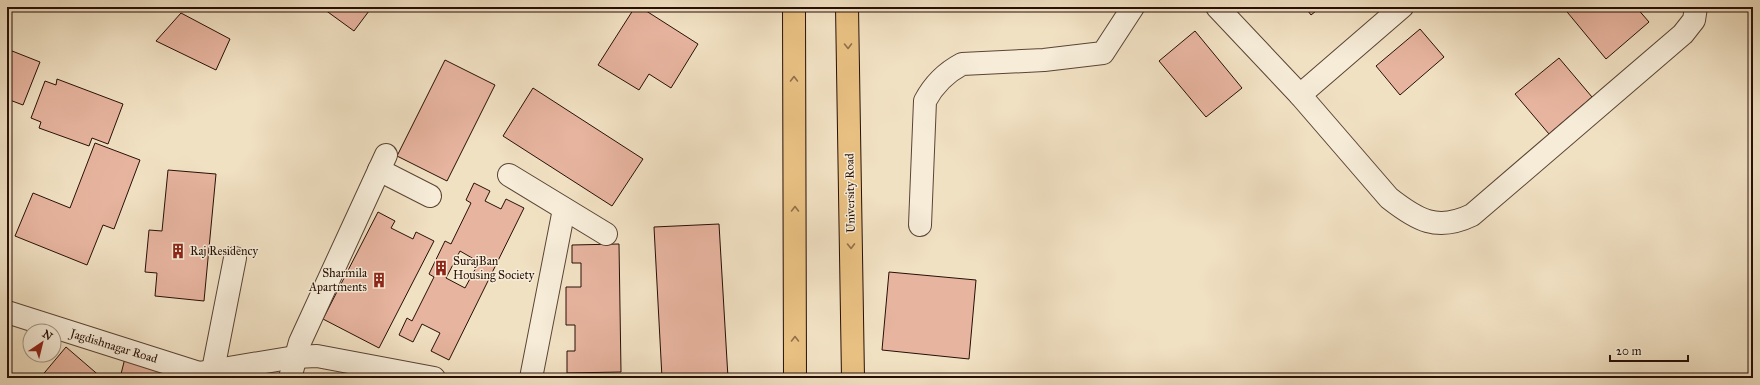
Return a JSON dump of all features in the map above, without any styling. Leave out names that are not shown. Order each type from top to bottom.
[{"type":"main road","points":[[794,7],[795,378]]},
{"type":"main road","name":"University Road","points":[[847,7],[852,378]]},
{"type":"street","points":[[920,225],[925,101],[932,88],[942,77],[962,64],[1044,60],[1103,53],[1133,7]]},
{"type":"street","points":[[1217,7],[1300,95],[1389,198],[1406,211],[1425,221],[1445,223],[1460,221],[1472,215],[1684,34],[1694,20],[1696,7]]},
{"type":"street","points":[[1300,95],[1402,7]]},
{"type":"street","points":[[290,378],[295,357],[383,163],[430,196]]},
{"type":"street","points":[[509,175],[606,234]]},
{"type":"street","points":[[531,378],[564,208]]},
{"type":"street","points":[[234,258],[202,374],[295,357],[317,356],[434,378]]},
{"type":"street","name":"Jagdishnagar Road","points":[[7,312],[202,374]]},
{"type":"building","points":[[321,7],[372,7],[354,31]]},
{"type":"building","points":[[635,7],[640,7],[698,44],[671,88],[649,74],[639,90],[598,65]]},
{"type":"building","points":[[1305,7],[1321,7],[1311,15]]},
{"type":"building","points":[[1563,7],[1636,7],[1649,22],[1606,59]]},
{"type":"building","points":[[181,13],[230,39],[216,70],[156,41]]},
{"type":"building","points":[[1420,29],[1444,57],[1400,95],[1376,66]]},
{"type":"building","points":[[1195,31],[1242,88],[1206,117],[1159,61]]},
{"type":"building","points":[[7,49],[40,62],[23,105],[7,99]]},
{"type":"building","points":[[1559,58],[1592,97],[1549,134],[1515,94]]},
{"type":"building","points":[[445,60],[495,85],[447,181],[397,156]]},
{"type":"building","points":[[57,79],[123,104],[108,144],[92,138],[89,146],[39,128],[41,122],[31,118],[45,81],[56,85]]},
{"type":"building","points":[[533,88],[643,159],[612,206],[503,136]]},
{"type":"building","points":[[95,143],[140,160],[114,229],[103,225],[87,265],[15,236],[33,193],[70,208]]},
{"type":"building","name":"Raj Residency","points":[[168,170],[216,174],[204,301],[155,296],[157,273],[145,272],[149,230],[162,231]]},
{"type":"building","name":"SurajBan Housing Society","points":[[474,183],[490,191],[485,201],[501,209],[506,199],[524,208],[449,360],[431,351],[440,333],[422,324],[413,342],[399,335],[407,318],[412,321],[434,277],[429,274],[445,241],[451,244],[471,203],[466,200]],"holes":[[[460,251],[479,262],[465,288],[446,278]]]},
{"type":"building","name":"Sharmila Apartments","points":[[378,212],[395,221],[391,228],[413,239],[416,232],[434,241],[379,348],[323,319]]},
{"type":"building","points":[[719,224],[728,378],[662,378],[654,227]]},
{"type":"building","points":[[619,244],[621,372],[567,373],[567,351],[575,351],[575,325],[566,325],[566,287],[581,287],[581,263],[572,263],[572,245]]},
{"type":"building","points":[[889,272],[976,280],[969,359],[882,350]]},
{"type":"building","points":[[66,347],[102,378],[40,378],[53,363],[62,363],[62,352]]},
{"type":"building","points":[[126,354],[174,370],[171,378],[120,378]]},
{"type":"place","name":"Raj Residency","points":[[178,251]]},
{"type":"place","name":"SurajBan Housing Society","points":[[441,268]]},
{"type":"place","name":"Sharmila Apartments","points":[[379,280]]}]
